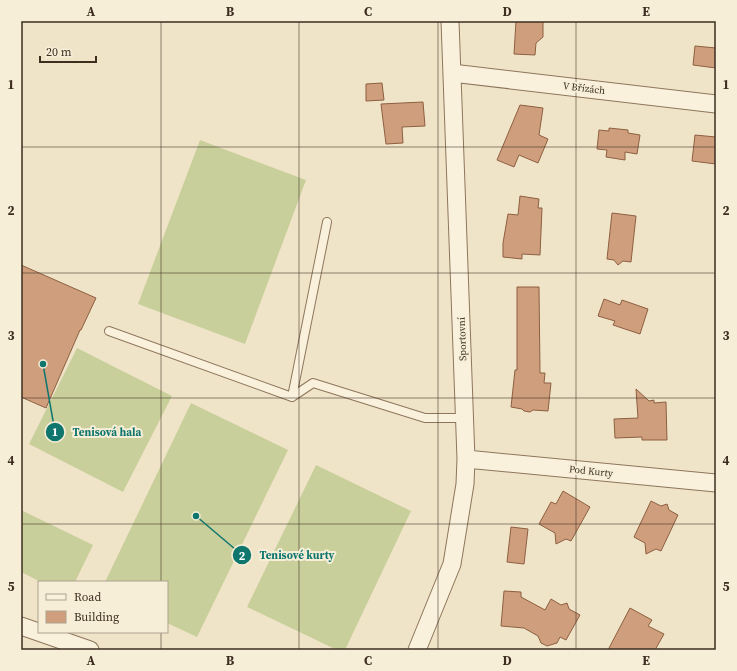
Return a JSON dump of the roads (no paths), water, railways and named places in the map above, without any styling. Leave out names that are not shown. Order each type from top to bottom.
[{"type":"street","name":"Sportovní","points":[[417,650],[452,564],[465,484],[466,459],[450,21]]},
{"type":"street","name":"V Břízách","points":[[452,73],[716,104]]},
{"type":"street","name":"Pod Kurty","points":[[466,459],[716,483]]},
{"type":"street","points":[[21,626],[38,632]]},
{"type":"street","points":[[41,633],[90,650]]},
{"type":"lane","points":[[292,397],[327,222]]},
{"type":"lane","points":[[109,331],[292,397]]},
{"type":"lane","points":[[292,397],[313,383],[425,418],[464,418]]},
{"type":"place","name":"Tenisová hala","points":[[43,364]]},
{"type":"place","name":"Tenisové kurty","points":[[196,516]]}]
